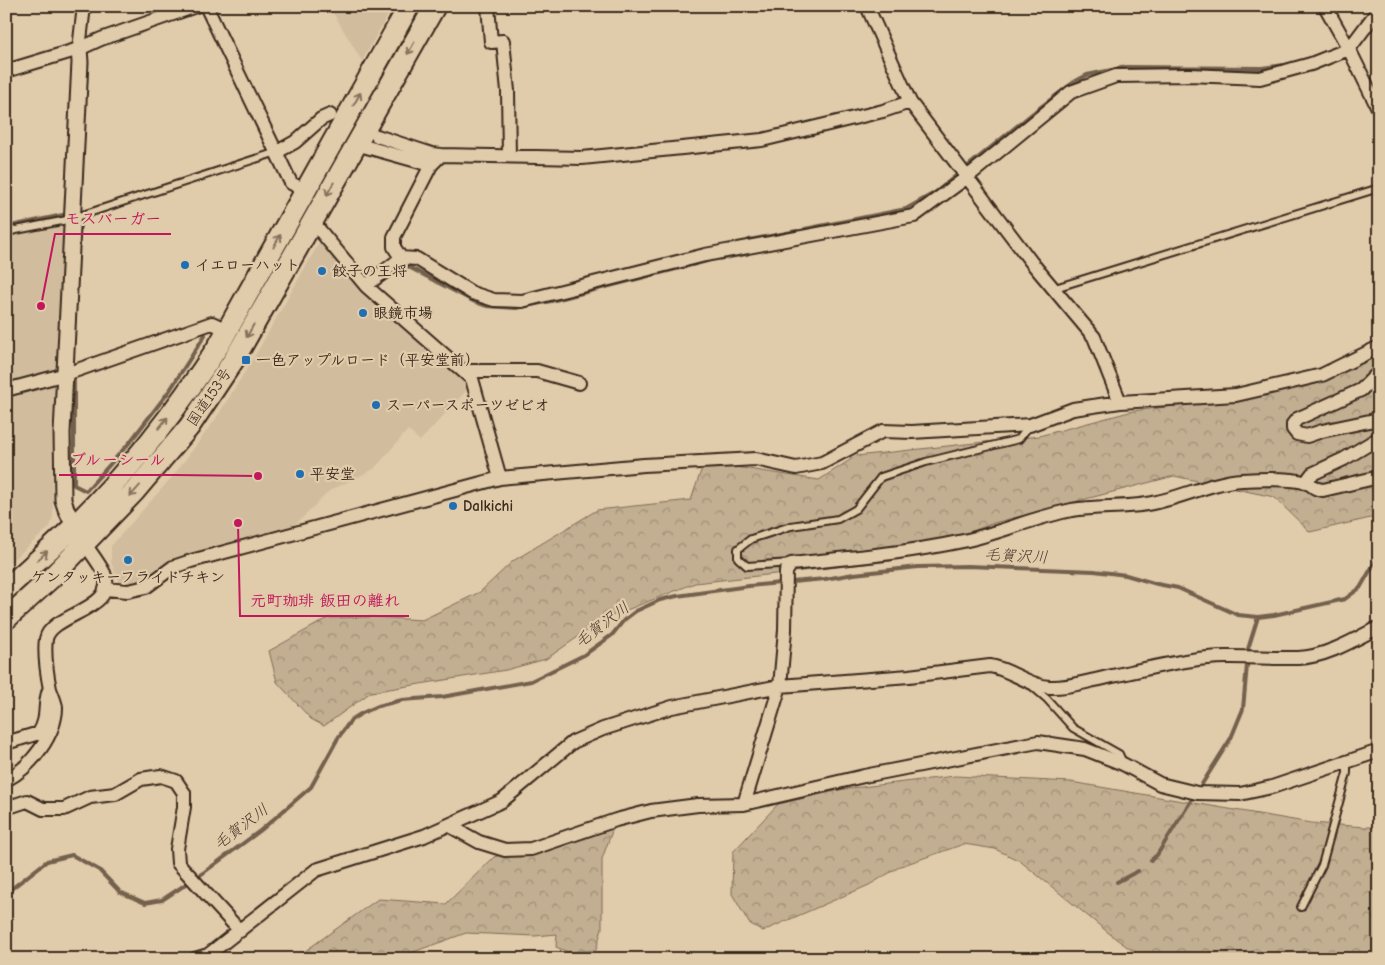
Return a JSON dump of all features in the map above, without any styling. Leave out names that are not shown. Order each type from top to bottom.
[{"type":"highway","name":"国道153号","points":[[6,589],[104,494],[192,386],[227,330],[409,6]]},
{"type":"highway","name":"国道153号","points":[[6,619],[85,544],[134,492],[188,427],[235,358],[435,6]]},
{"type":"street","points":[[6,780],[15,775],[37,754],[54,723],[56,706],[50,688],[46,638],[50,631],[58,624],[91,606],[99,598],[106,581],[104,573],[73,526],[63,500],[62,433],[74,217],[79,49],[84,6]]},
{"type":"street","points":[[6,71],[79,49],[101,39],[196,6]]},
{"type":"street","points":[[206,6],[291,183],[306,191]]},
{"type":"street","points":[[488,6],[491,42],[503,41],[508,91],[509,156]]},
{"type":"street","points":[[1326,6],[1379,110]]},
{"type":"street","points":[[869,7],[910,102],[1032,263],[1094,336],[1120,402]]},
{"type":"street","points":[[366,286],[401,258],[417,259],[472,293],[494,300],[522,301],[705,255],[914,216],[966,178],[1070,92],[1116,76],[1189,75],[1260,78],[1311,64],[1349,48],[1379,9]]},
{"type":"street","points":[[377,136],[441,155],[582,158],[762,140],[883,111],[910,102]]},
{"type":"street","points":[[277,152],[295,142],[321,119],[330,115]]},
{"type":"street","points":[[356,144],[431,165]]},
{"type":"street","points":[[401,258],[394,247],[394,237],[431,165],[441,155]]},
{"type":"street","points":[[312,222],[366,286],[472,379],[500,478]]},
{"type":"street","points":[[6,390],[66,379],[212,323],[227,330]]},
{"type":"street","points":[[104,589],[128,591],[146,587],[173,567],[190,561],[500,478],[644,465],[756,459],[796,468],[822,462],[883,430],[912,432],[1030,425],[1073,409],[1120,402],[1236,394],[1322,375],[1379,347]]},
{"type":"street","points":[[463,371],[536,371],[579,383]]},
{"type":"street","points":[[1379,372],[1361,390],[1297,419],[1293,424],[1293,430],[1297,434],[1307,436],[1379,419]]},
{"type":"street","points":[[1308,483],[1312,474],[1379,438]]},
{"type":"street","points":[[744,804],[780,686],[786,574],[791,564],[964,541],[1069,511],[1091,507],[1147,504],[1182,496],[1222,482],[1243,480],[1290,481],[1308,483],[1315,489],[1323,490],[1379,477]]},
{"type":"street","points":[[195,959],[208,955],[316,870],[450,826],[502,801],[573,742],[596,732],[672,706],[780,686],[909,676],[990,666],[1002,668],[1049,688],[1194,659],[1234,657],[1299,658],[1324,652],[1348,643],[1379,627]]},
{"type":"street","points":[[6,743],[39,733],[46,718],[47,694],[50,688]]},
{"type":"street","points":[[450,826],[479,842],[505,850],[531,849],[616,820],[651,811],[698,805],[744,804],[864,776],[1038,742],[1085,749],[1124,764],[1160,784],[1197,793],[1240,794],[1347,763],[1379,751]]},
{"type":"street","points":[[6,808],[27,801],[43,809],[64,809],[90,797],[114,794],[141,779],[161,776],[176,781],[184,794],[184,808],[177,849],[178,863],[240,931]]},
{"type":"lane","points":[[6,232],[74,217],[277,152]]},
{"type":"lane","points":[[1054,288],[1379,188]]},
{"type":"lane","points":[[813,562],[747,566],[738,558],[738,549],[751,539],[791,526],[838,519],[856,509],[880,477],[926,462],[1019,439],[1030,425]]},
{"type":"lane","points":[[1025,679],[1047,699],[1073,728],[1119,754],[1124,764]]},
{"type":"lane","points":[[1302,907],[1322,865],[1347,773],[1347,763]]},
{"type":"shaded area","points":[[329,6],[393,6],[362,61]]},
{"type":"shaded area","points":[[58,224],[64,230],[56,370],[6,386],[6,235]]},
{"type":"shaded area","points":[[319,243],[323,244],[466,380],[466,391],[420,441],[408,430],[374,469],[329,491],[292,528],[172,561],[139,584],[126,585],[119,581],[111,562],[111,546],[173,476],[215,420],[256,354]]},
{"type":"shaded area","points":[[55,384],[52,450],[53,516],[50,527],[6,566],[6,397]]},
{"type":"green space","points":[[1379,350],[1379,516],[1310,532],[1274,497],[1174,476],[994,523],[891,561],[695,583],[604,619],[546,659],[506,670],[371,692],[324,726],[311,719],[277,682],[269,651],[328,618],[371,617],[422,620],[480,592],[513,561],[597,510],[691,500],[704,462],[819,480],[856,456],[1039,436],[1133,411],[1271,394],[1298,387],[1368,361]]},
{"type":"green space","points":[[955,776],[1071,782],[1311,823],[1379,827],[1379,959],[1144,959],[1115,938],[1020,861],[995,849],[964,844],[901,866],[869,885],[763,931],[749,923],[732,894],[733,852],[778,804],[844,789]]},
{"type":"green space","points":[[616,820],[602,859],[602,928],[596,950],[568,952],[556,947],[557,934],[535,936],[466,933],[394,959],[294,959],[378,899],[446,904],[494,857]]},
{"type":"waterway","points":[[968,166],[1038,109],[1074,82],[1087,75],[1126,67],[1262,68],[1284,65]]},
{"type":"waterway","points":[[805,229],[906,209],[936,192],[958,174]]},
{"type":"waterway","points":[[6,227],[63,215]]},
{"type":"waterway","points":[[749,240],[797,231]]},
{"type":"waterway","points":[[381,282],[405,265],[473,301],[487,306],[516,308],[551,301],[711,260],[747,254]]},
{"type":"waterway","points":[[71,378],[74,377],[74,485],[86,491],[130,442],[170,390],[205,335]]},
{"type":"waterway","name":"毛賀沢川","points":[[6,893],[47,861],[72,855],[99,870],[120,892],[145,903],[162,900],[203,873],[261,830],[311,787],[338,738],[351,720],[362,713],[378,706],[402,700],[442,697],[531,681],[584,655],[612,635],[624,620],[636,611],[660,600],[749,586],[825,579],[854,574],[918,567],[968,566],[1094,571],[1126,575],[1178,588],[1238,615],[1258,617],[1345,599],[1360,588],[1379,555]]},
{"type":"waterway","points":[[1248,649],[1258,617]]},
{"type":"waterway","points":[[1202,784],[1231,738],[1243,709],[1247,665]]},
{"type":"waterway","points":[[1151,860],[1157,855],[1192,799]]},
{"type":"waterway","points":[[1117,882],[1138,871]]},
{"type":"place","name":"イエローハット","points":[[185,265]]},
{"type":"place","name":"餃子の王将","points":[[322,271]]},
{"type":"place","name":"モスバーガー","points":[[41,306]]},
{"type":"place","name":"眼鏡市場","points":[[363,313]]},
{"type":"place","name":"一色アップルロード（平安堂前）","points":[[246,360]]},
{"type":"place","name":"スーパースポーツゼビオ","points":[[376,405]]},
{"type":"place","name":"平安堂","points":[[300,474]]},
{"type":"place","name":"ブルーシール","points":[[258,476]]},
{"type":"place","name":"Dalkichi","points":[[453,506]]},
{"type":"place","name":"元町珈琲 飯田の離れ","points":[[238,523]]},
{"type":"place","name":"ケンタッキーフライドチキン","points":[[128,560]]}]
